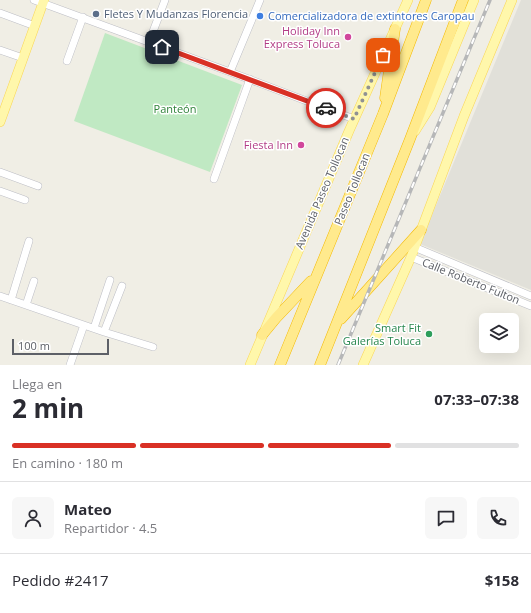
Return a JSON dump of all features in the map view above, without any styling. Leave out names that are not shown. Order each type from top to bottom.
[{"type":"highway","points":[[421,13],[426,0]]},
{"type":"highway","points":[[320,365],[410,139],[463,0]]},
{"type":"highway","name":"Paseo Tollocan","points":[[280,365],[383,114],[421,13]]},
{"type":"highway","points":[[383,114],[395,29]]},
{"type":"highway","points":[[338,322],[421,230]]},
{"type":"highway","points":[[262,335],[316,275]]},
{"type":"main road","name":"Avenida Paseo Tollocan","points":[[250,365],[354,119],[408,0]]},
{"type":"main road","points":[[421,13],[430,0]]},
{"type":"main road","points":[[410,139],[430,107],[474,0]]},
{"type":"main road","points":[[363,365],[410,257],[464,116],[512,0]]},
{"type":"main road","points":[[0,122],[35,26],[40,1]]},
{"type":"street","points":[[149,42],[165,0]]},
{"type":"street","points":[[230,72],[260,0]]},
{"type":"street","points":[[40,1],[354,119]]},
{"type":"street","points":[[0,13],[35,26]]},
{"type":"street","points":[[67,61],[83,17]]},
{"type":"street","points":[[0,50],[23,58]]},
{"type":"street","points":[[214,179],[250,80]]},
{"type":"street","points":[[0,172],[38,186]]},
{"type":"street","points":[[0,191],[25,200]]},
{"type":"street","points":[[11,300],[29,241]]},
{"type":"street","name":"Calle Roberto Fulton","points":[[414,247],[531,296]]},
{"type":"street","name":"Calle Roberto Fulton","points":[[410,257],[531,306]]},
{"type":"street","points":[[94,328],[110,280]]},
{"type":"street","points":[[26,305],[34,281]]},
{"type":"street","points":[[104,332],[122,286]]},
{"type":"street","points":[[0,296],[104,332],[153,347]]},
{"type":"street","points":[[70,365],[84,325]]},
{"type":"shaded area","points":[[521,0],[531,0],[531,290],[420,244]]},
{"type":"green space","name":"Panteón","points":[[105,33],[242,85],[210,172],[74,121]]},
{"type":"railway","points":[[338,365],[490,0]]},
{"type":"way so far","points":[[326,108],[354,119],[383,55]]},
{"type":"place","name":"Fletes Y Mudanzas Florencia","points":[[96,14]]},
{"type":"place","name":"Comercializadora de extintores Caropau","points":[[260,16]]},
{"type":"place","name":"Holiday Inn Express Toluca","points":[[348,37]]},
{"type":"place","name":"Fiesta Inn","points":[[301,145]]},
{"type":"place","name":"Smart Fit Galerías Toluca","points":[[429,334]]},
{"type":"route","points":[[162,47],[326,108]]}]
